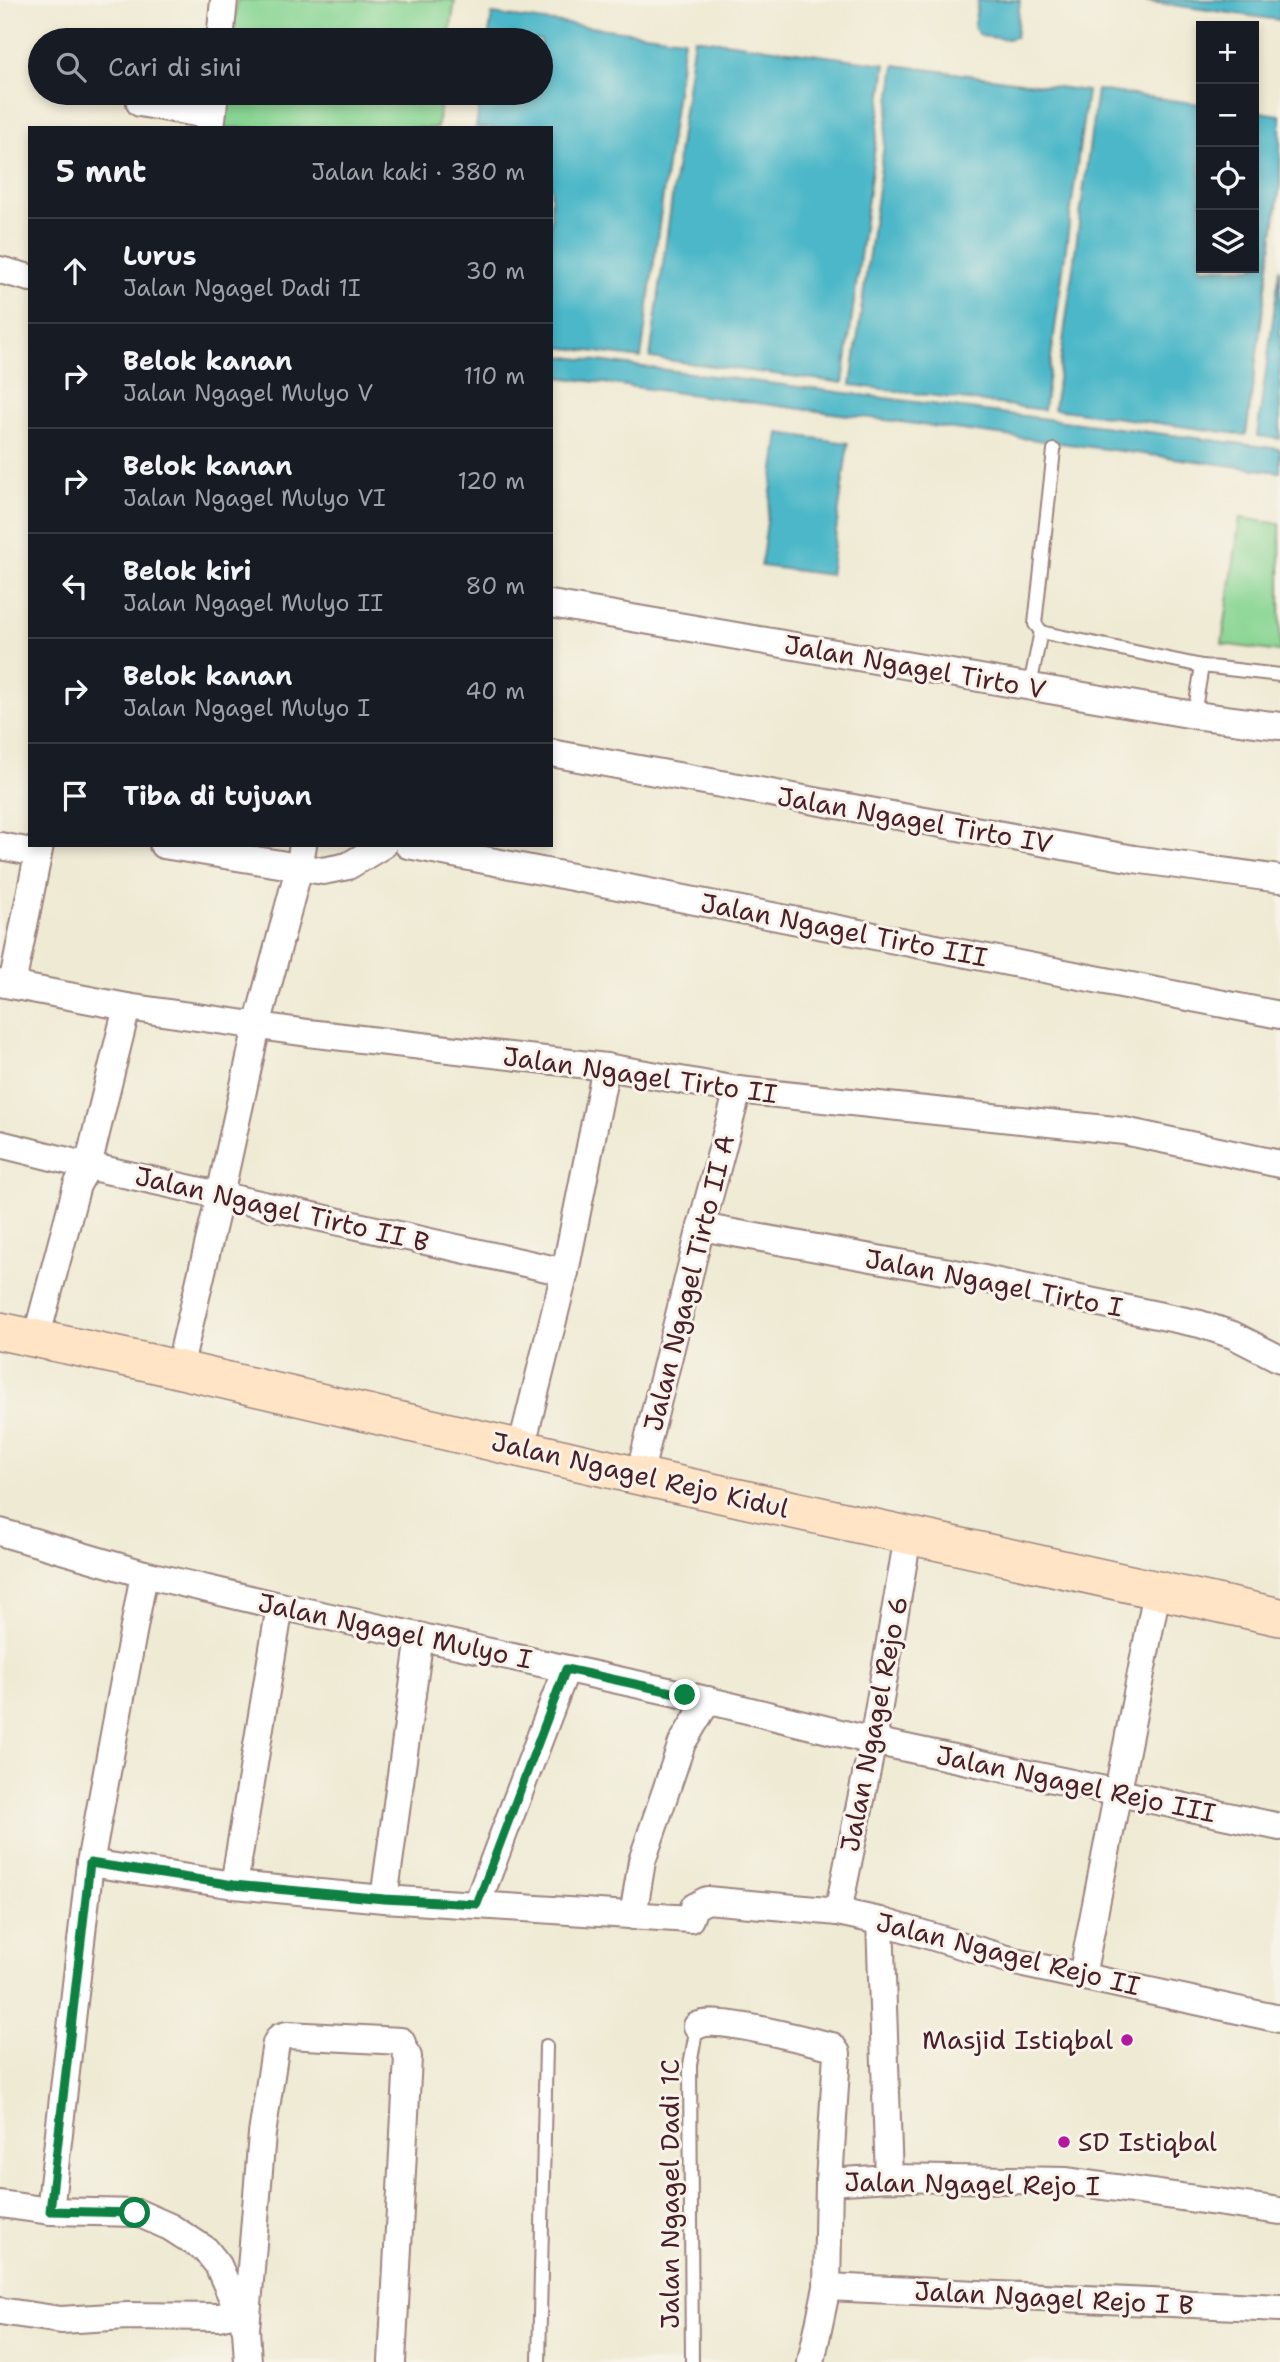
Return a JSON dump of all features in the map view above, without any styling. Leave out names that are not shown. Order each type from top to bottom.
[{"type":"main road","name":"Jalan Ngagel Rejo Kidul","points":[[0,1331],[179,1369],[639,1476],[1280,1617]]},
{"type":"street","points":[[221,28],[224,0]]},
{"type":"street","points":[[156,105],[213,112]]},
{"type":"street","points":[[0,270],[28,277]]},
{"type":"street","name":"Jalan Ngagel Tirto V","points":[[553,604],[1194,715],[1280,726]]},
{"type":"street","name":"Jalan Ngagel Tirto IV","points":[[553,753],[1134,859],[1280,879]]},
{"type":"street","points":[[0,846],[38,849],[6,984]]},
{"type":"street","points":[[186,847],[301,857],[323,871],[338,869],[379,847]]},
{"type":"street","name":"Jalan Ngagel Tirto III","points":[[418,847],[1280,1015]]},
{"type":"street","points":[[179,1369],[257,1026],[301,857]]},
{"type":"street","name":"Jalan Ngagel Tirto II","points":[[6,984],[127,1007],[257,1026],[606,1068],[738,1090],[1124,1131],[1280,1164]]},
{"type":"street","points":[[36,1339],[77,1185],[88,1166],[127,1007]]},
{"type":"street","points":[[521,1449],[565,1272],[606,1068]]},
{"type":"street","name":"Jalan Ngagel Tirto II A","points":[[639,1476],[738,1090]]},
{"type":"street","name":"Jalan Ngagel Tirto II B","points":[[0,1144],[565,1272]]},
{"type":"street","name":"Jalan Ngagel Tirto I","points":[[701,1227],[960,1274],[1200,1324],[1233,1335],[1280,1359]]},
{"type":"street","name":"Jalan Ngagel Mulyo I","points":[[0,1532],[144,1574],[708,1700],[873,1741]]},
{"type":"street","name":"Jalan Ngagel Rejo 6","points":[[838,1912],[873,1741],[908,1536]]},
{"type":"street","points":[[50,2211],[90,1863],[144,1574]]},
{"type":"street","points":[[1082,1976],[1157,1591]]},
{"type":"street","points":[[234,1885],[280,1606]]},
{"type":"street","points":[[384,1899],[420,1636]]},
{"type":"street","points":[[477,1904],[566,1669]]},
{"type":"street","points":[[90,1863],[234,1885],[384,1899],[633,1916],[642,1861],[682,1743],[708,1700]]},
{"type":"street","name":"Jalan Ngagel Rejo III","points":[[873,1741],[1280,1827]]},
{"type":"street","name":"Jalan Ngagel Rejo II","points":[[633,1916],[690,1919],[694,1907],[707,1900],[775,1904],[838,1912],[880,1921],[1000,1958],[1280,2019]]},
{"type":"street","points":[[880,1921],[889,2179]]},
{"type":"street","points":[[697,2026],[706,2022],[729,2024],[832,2046],[837,2053],[829,2182],[827,2287],[811,2362]]},
{"type":"street","points":[[248,2362],[242,2320],[262,2134],[276,2043],[280,2037],[287,2035],[401,2041],[408,2057],[391,2362]]},
{"type":"street","name":"Jalan Ngagel Rejo I","points":[[829,2182],[889,2179],[1067,2181],[1280,2211]]},
{"type":"street","points":[[0,2204],[50,2211],[138,2213],[170,2227],[206,2250],[242,2320]]},
{"type":"street","name":"Jalan Ngagel Rejo I B","points":[[827,2287],[1280,2308]]},
{"type":"street","points":[[0,2311],[61,2320],[127,2316],[219,2317],[242,2320]]},
{"type":"lane","points":[[1054,450],[1035,624],[1041,631],[1202,666],[1280,675]]},
{"type":"lane","points":[[1030,686],[1041,631]]},
{"type":"lane","points":[[1194,715],[1202,666]]},
{"type":"lane","name":"Jalan Ngagel Dadi 1C","points":[[692,2362],[690,2065],[697,2026]]},
{"type":"lane","points":[[539,2362],[546,2046]]},
{"type":"green space","points":[[237,0],[455,0],[451,28],[234,28]]},
{"type":"green space","points":[[222,105],[440,105],[437,126],[219,126]]},
{"type":"green space","points":[[1240,518],[1280,524],[1280,652],[1222,644]]},
{"type":"water","points":[[978,0],[1020,0],[1016,37],[1007,39],[981,36],[974,27]]},
{"type":"water","points":[[1137,0],[1280,0],[1280,20]]},
{"type":"water","points":[[492,14],[684,39],[641,358],[553,346],[553,126],[476,126],[479,105],[553,105],[553,28],[490,28]]},
{"type":"water","points":[[694,38],[886,64],[843,383],[650,358]]},
{"type":"water","points":[[895,65],[1087,91],[1044,410],[851,385]]},
{"type":"water","points":[[1097,90],[1196,103],[1196,273],[1259,273],[1259,112],[1280,115],[1280,184],[1246,435],[1054,409]]},
{"type":"water","points":[[1280,268],[1280,439],[1257,436]]},
{"type":"water","points":[[553,355],[1280,449],[1280,472],[553,376]]},
{"type":"water","points":[[779,433],[848,443],[830,575],[761,566]]},
{"type":"place","name":"Masjid Istiqbal","points":[[1127,2040]]},
{"type":"place","name":"SD Istiqbal","points":[[1064,2142]]},
{"type":"route","points":[[135,2213],[50,2211],[90,1863],[234,1885],[384,1899],[477,1904],[566,1669],[685,1695]]}]
